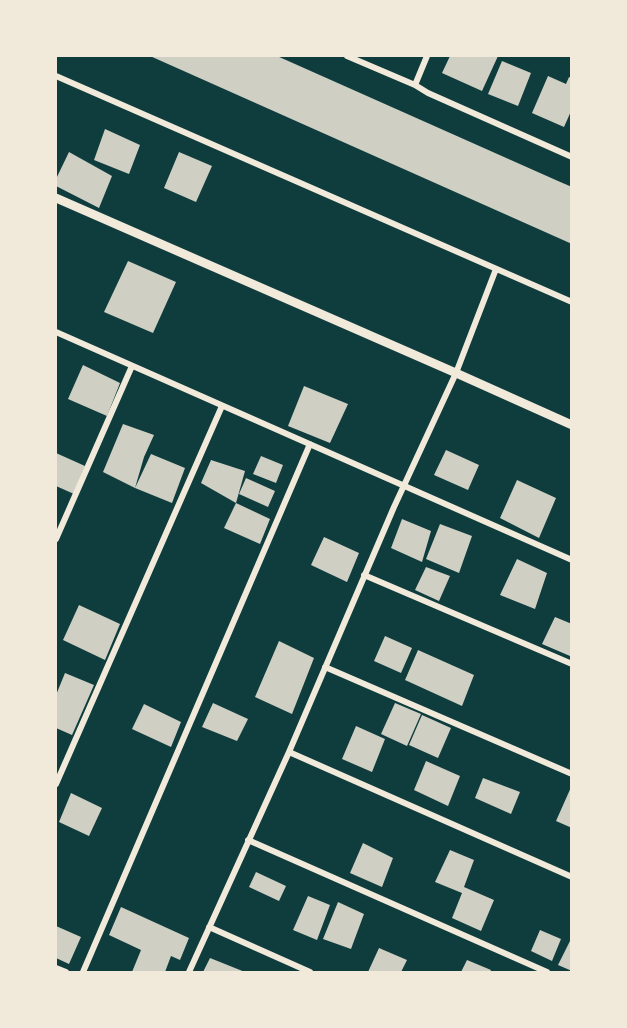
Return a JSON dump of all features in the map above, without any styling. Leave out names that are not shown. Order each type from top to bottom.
[{"type":"street","points":[[347,56],[572,157]]},
{"type":"street","points":[[415,85],[427,56]]},
{"type":"street","points":[[56,76],[572,302]]},
{"type":"street","points":[[56,198],[572,425]]},
{"type":"street","points":[[189,972],[289,752],[403,485],[456,373],[496,269]]},
{"type":"street","points":[[56,332],[572,560]]},
{"type":"street","points":[[56,539],[132,366]]},
{"type":"street","points":[[56,784],[222,406]]},
{"type":"street","points":[[83,972],[310,444]]},
{"type":"street","points":[[364,575],[572,664]]},
{"type":"street","points":[[325,667],[572,774]]},
{"type":"street","points":[[289,752],[572,877]]},
{"type":"street","points":[[249,840],[547,972]]},
{"type":"street","points":[[209,927],[310,972]]},
{"type":"street","points":[[56,968],[66,972]]},
{"type":"building","points":[[150,56],[277,56],[572,187],[572,244]]},
{"type":"building","points":[[450,56],[498,56],[482,91],[442,73]]},
{"type":"building","points":[[502,61],[531,73],[518,106],[488,94]]},
{"type":"building","points":[[548,76],[566,84],[569,77],[572,78],[572,109],[564,127],[532,113]]},
{"type":"building","points":[[105,129],[140,145],[129,174],[94,160]]},
{"type":"building","points":[[69,152],[112,176],[99,208],[56,186],[56,179]]},
{"type":"building","points":[[179,152],[212,166],[196,202],[164,188]]},
{"type":"building","points":[[128,261],[176,282],[153,333],[104,312]]},
{"type":"building","points":[[83,365],[120,383],[107,416],[68,399]]},
{"type":"building","points":[[304,386],[348,404],[330,443],[288,426]]},
{"type":"building","points":[[123,424],[154,435],[144,457],[135,488],[103,472]]},
{"type":"building","points":[[446,450],[479,465],[468,490],[434,475]]},
{"type":"building","points":[[56,453],[85,466],[74,494],[56,486]]},
{"type":"building","points":[[151,454],[185,468],[172,503],[135,488]]},
{"type":"building","points":[[261,456],[283,465],[276,483],[253,474]]},
{"type":"building","points":[[211,460],[245,471],[236,503],[201,483]]},
{"type":"building","points":[[246,478],[275,491],[268,507],[239,494]]},
{"type":"building","points":[[517,480],[556,498],[539,538],[500,518]]},
{"type":"building","points":[[236,503],[270,519],[260,544],[224,528]]},
{"type":"building","points":[[402,519],[431,531],[422,562],[391,548]]},
{"type":"building","points":[[440,524],[472,536],[459,573],[426,559]]},
{"type":"building","points":[[324,537],[359,553],[347,582],[311,565]]},
{"type":"building","points":[[517,559],[547,573],[535,609],[500,595]]},
{"type":"building","points":[[426,567],[450,576],[439,601],[415,590]]},
{"type":"building","points":[[79,605],[120,624],[105,660],[63,640]]},
{"type":"building","points":[[555,617],[572,624],[570,656],[542,644]]},
{"type":"building","points":[[385,636],[412,648],[401,673],[374,661]]},
{"type":"building","points":[[279,641],[314,658],[292,714],[255,697]]},
{"type":"building","points":[[418,650],[474,675],[462,706],[405,680]]},
{"type":"building","points":[[65,673],[94,685],[72,735],[56,728],[56,695]]},
{"type":"building","points":[[213,703],[248,719],[237,741],[202,727]]},
{"type":"building","points":[[395,703],[421,714],[407,746],[381,734]]},
{"type":"building","points":[[144,704],[181,722],[171,747],[132,729]]},
{"type":"building","points":[[422,715],[451,728],[438,758],[409,745]]},
{"type":"building","points":[[356,726],[385,739],[372,772],[342,759]]},
{"type":"building","points":[[426,761],[460,776],[448,806],[414,790]]},
{"type":"building","points":[[483,778],[520,792],[511,814],[475,798]]},
{"type":"building","points":[[572,785],[572,828],[556,821]]},
{"type":"building","points":[[71,793],[102,808],[89,836],[59,822]]},
{"type":"building","points":[[363,843],[393,858],[382,887],[350,873]]},
{"type":"building","points":[[450,850],[474,860],[464,887],[494,900],[481,931],[452,918],[462,893],[435,882]]},
{"type":"building","points":[[256,872],[286,886],[279,901],[249,887]]},
{"type":"building","points":[[308,896],[330,905],[317,940],[293,930]]},
{"type":"building","points":[[338,902],[364,914],[351,949],[323,939]]},
{"type":"building","points":[[121,907],[189,938],[180,960],[171,956],[165,972],[132,972],[141,950],[109,935]]},
{"type":"building","points":[[56,926],[81,937],[69,964],[56,958]]},
{"type":"building","points":[[540,930],[561,939],[552,961],[531,951]]},
{"type":"building","points":[[572,937],[572,971],[558,965]]},
{"type":"building","points":[[379,948],[407,960],[401,972],[368,972]]},
{"type":"building","points":[[210,958],[245,972],[203,972]]},
{"type":"building","points":[[467,960],[491,970],[490,972],[461,972]]}]
